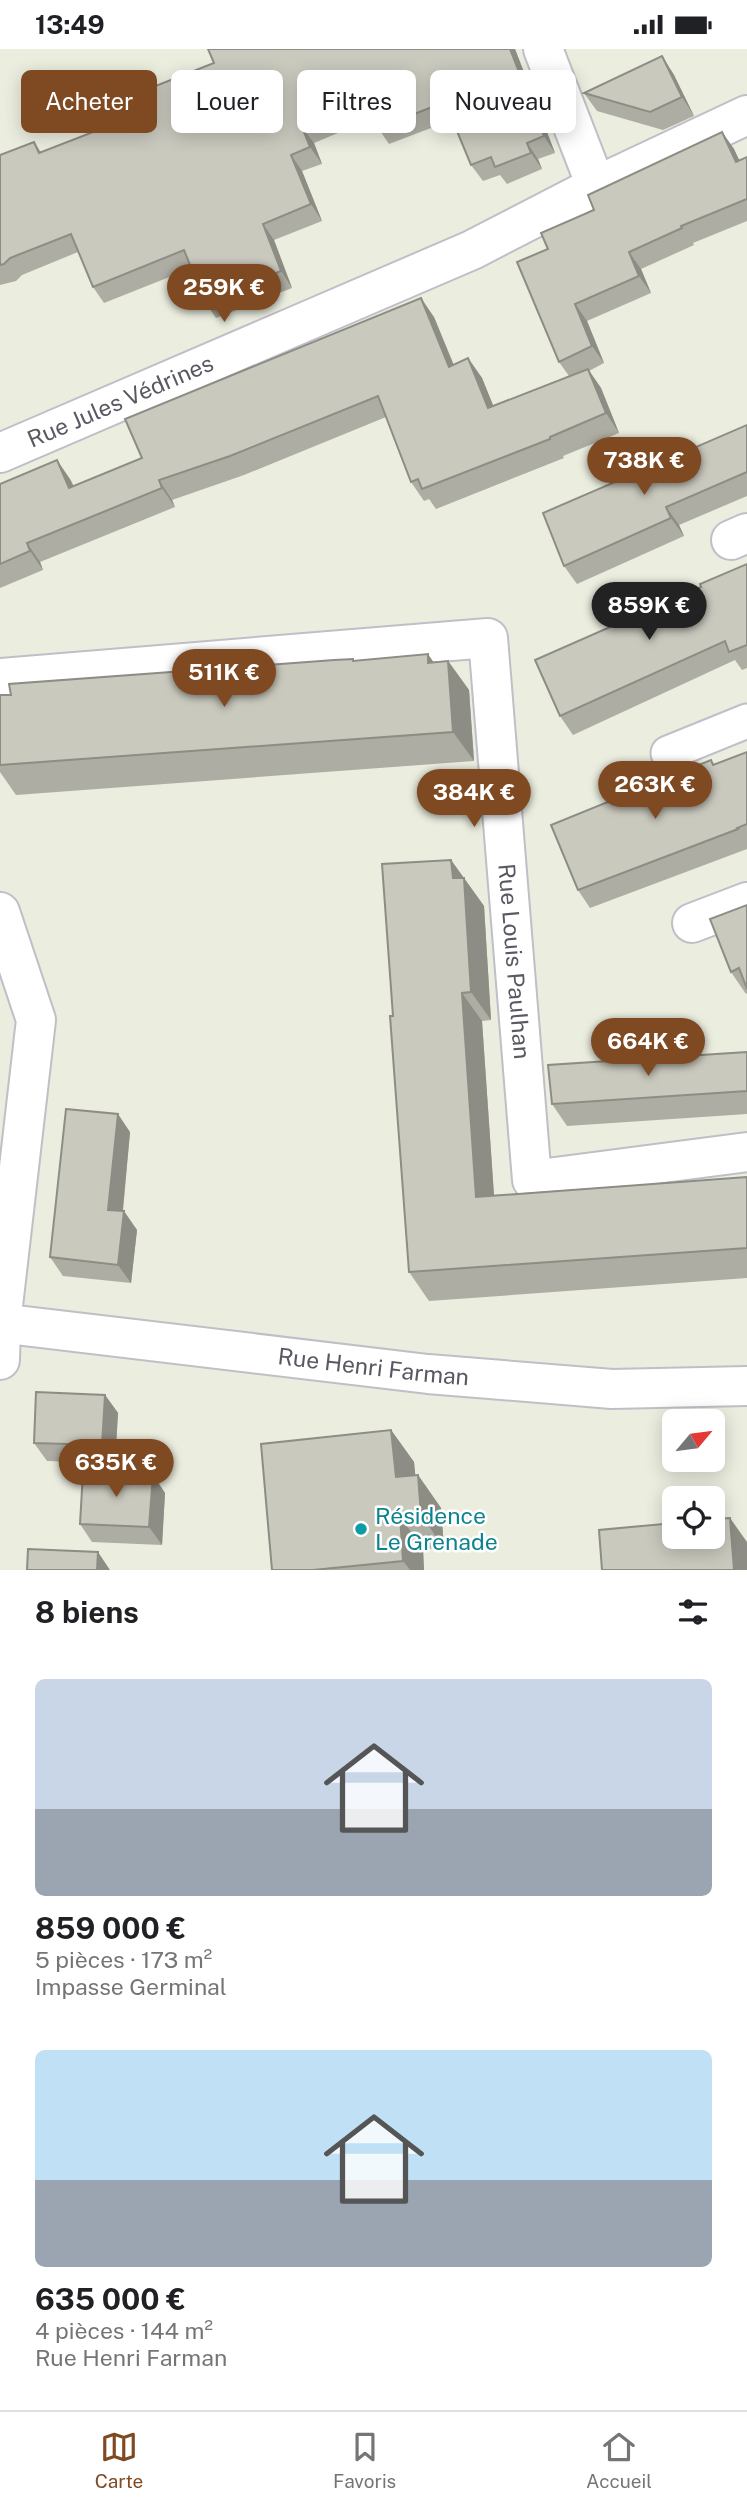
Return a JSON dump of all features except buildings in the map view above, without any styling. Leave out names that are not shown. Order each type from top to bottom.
[{"type":"street","points":[[543,49],[596,186]]},
{"type":"street","name":"Rue Jules Védrines","points":[[0,453],[472,250],[596,186],[747,115]]},
{"type":"street","name":"Rue Louis Paulhan","points":[[0,678],[488,638],[532,1180],[747,1152]]},
{"type":"street","points":[[668,753],[747,721]]},
{"type":"street","points":[[692,923],[747,902]]},
{"type":"street","points":[[0,912],[36,1020],[0,1323],[0,1360]]},
{"type":"street","name":"Rue Henri Farman","points":[[0,1323],[428,1374],[612,1389],[747,1387]]},
{"type":"place","name":"Résidence Le Grenade","points":[[361,1529]]}]
